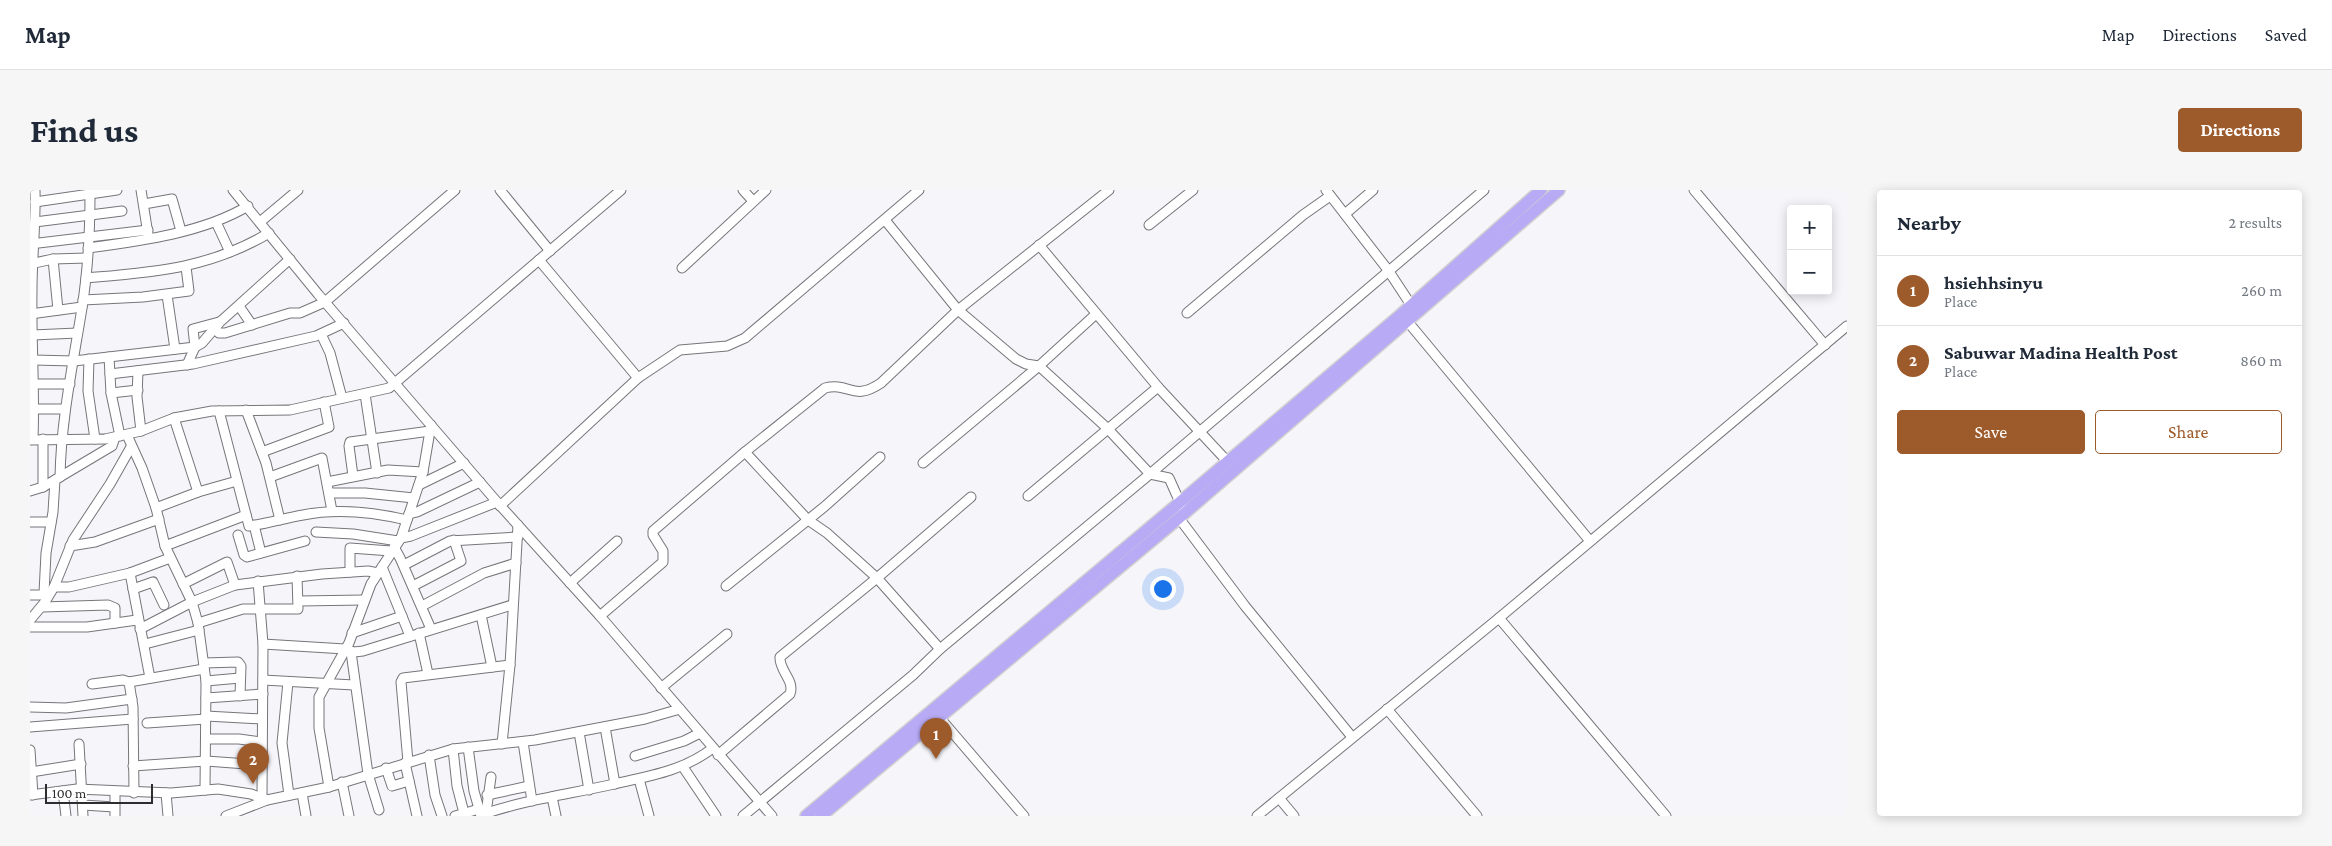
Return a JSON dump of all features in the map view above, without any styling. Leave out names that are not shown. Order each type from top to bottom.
[{"type":"main road","points":[[821,816],[940,718],[1404,318],[1411,305],[1541,190]]},
{"type":"main road","points":[[806,816],[1181,511],[1227,462],[1559,190]]},
{"type":"street","points":[[34,190],[35,222],[31,264],[34,384],[32,440],[95,439],[121,436],[141,431],[174,418],[219,410],[290,410],[389,388],[621,190]]},
{"type":"street","points":[[34,206],[117,190]]},
{"type":"street","points":[[142,190],[148,234]]},
{"type":"street","points":[[233,190],[325,302],[395,382],[431,428],[600,616],[772,816]]},
{"type":"street","points":[[260,222],[298,190]]},
{"type":"street","points":[[217,325],[222,333],[290,313],[300,314],[325,302],[455,190]]},
{"type":"street","points":[[500,190],[550,251]]},
{"type":"street","points":[[743,190],[753,201]]},
{"type":"street","points":[[682,268],[766,190]]},
{"type":"street","points":[[350,572],[350,548],[396,544],[411,536],[499,504],[638,378],[680,350],[727,346],[745,338],[885,220],[908,194],[919,190]]},
{"type":"street","points":[[600,616],[663,562],[663,551],[653,535],[654,531],[745,452],[825,388],[839,387],[861,393],[871,390],[958,310],[1109,190]]},
{"type":"street","points":[[1150,225],[1193,190]]},
{"type":"street","points":[[1345,214],[1374,190]]},
{"type":"street","points":[[743,816],[914,675],[940,649],[1201,431],[1484,190]]},
{"type":"street","points":[[1694,190],[1825,345]]},
{"type":"street","points":[[1186,313],[1328,193],[1388,270],[1411,305]]},
{"type":"street","points":[[30,595],[43,595],[44,593],[46,554],[58,479],[65,409],[86,278],[90,235],[90,194]]},
{"type":"street","points":[[144,204],[172,199],[181,231]]},
{"type":"street","points":[[32,244],[90,235],[148,234],[181,231],[216,222],[248,206]]},
{"type":"street","points":[[35,222],[122,211]]},
{"type":"street","points":[[885,220],[958,310],[1016,359],[1026,364],[1039,366],[1107,428],[1150,474],[1169,478],[1181,511],[1245,606],[1352,737]]},
{"type":"street","points":[[216,222],[230,252]]},
{"type":"street","points":[[86,278],[186,267],[230,252],[269,233]]},
{"type":"street","points":[[88,248],[148,234]]},
{"type":"street","points":[[1039,245],[1158,387],[1201,431],[1227,462]]},
{"type":"street","points":[[31,264],[53,260],[87,258]]},
{"type":"street","points":[[33,360],[74,361],[195,348],[205,340],[217,325],[290,259]]},
{"type":"street","points":[[53,260],[58,310]]},
{"type":"street","points":[[539,260],[638,378]]},
{"type":"street","points":[[31,313],[58,310],[83,303],[167,295],[190,290],[186,267]]},
{"type":"street","points":[[167,295],[175,349]]},
{"type":"street","points":[[239,306],[252,325]]},
{"type":"street","points":[[923,464],[1039,366],[1096,314]]},
{"type":"street","points":[[1404,318],[1590,541]]},
{"type":"street","points":[[110,374],[188,365],[322,334],[344,323]]},
{"type":"street","points":[[188,365],[195,348],[193,329],[217,325]]},
{"type":"street","points":[[1257,816],[1499,618],[1847,326]]},
{"type":"street","points":[[32,335],[78,333]]},
{"type":"street","points":[[322,334],[330,353],[342,398]]},
{"type":"street","points":[[109,357],[111,393],[121,436],[132,447],[142,468],[156,508],[165,546],[192,602],[199,627],[206,681],[205,790]]},
{"type":"street","points":[[89,359],[88,391],[95,439]]},
{"type":"street","points":[[138,371],[141,431]]},
{"type":"street","points":[[34,384],[70,384]]},
{"type":"street","points":[[1028,496],[1158,387]]},
{"type":"street","points":[[111,393],[138,390]]},
{"type":"street","points":[[365,394],[377,472]]},
{"type":"street","points":[[262,452],[329,428],[324,402]]},
{"type":"street","points":[[34,409],[65,409]]},
{"type":"street","points":[[219,410],[248,525],[332,511],[369,512],[408,517],[480,482]]},
{"type":"street","points":[[246,410],[270,477],[280,520]]},
{"type":"street","points":[[174,418],[198,492]]},
{"type":"street","points":[[353,476],[349,444],[431,428]]},
{"type":"street","points":[[329,787],[318,705],[319,697],[324,684],[348,650],[364,600],[396,544],[408,517],[423,472],[431,428]]},
{"type":"street","points":[[30,492],[58,479],[112,446],[121,436]]},
{"type":"street","points":[[43,487],[44,439]]},
{"type":"street","points":[[132,447],[70,546],[54,587],[42,607],[36,611],[30,627],[88,627],[115,623],[139,624],[235,585],[297,576],[380,570]]},
{"type":"street","points":[[745,452],[808,520],[827,533],[877,578],[940,649]]},
{"type":"street","points":[[726,586],[808,520],[880,457]]},
{"type":"street","points":[[270,477],[322,458],[332,511]]},
{"type":"street","points":[[419,485],[464,463]]},
{"type":"street","points":[[327,482],[377,472],[408,470],[423,472]]},
{"type":"street","points":[[156,508],[198,492],[237,481]]},
{"type":"street","points":[[329,493],[365,493],[414,498]]},
{"type":"street","points":[[453,749],[459,795],[459,814],[482,813],[639,779],[683,767],[716,752],[790,694],[792,685],[780,664],[780,657],[877,578],[970,497]]},
{"type":"street","points":[[165,546],[246,515]]},
{"type":"street","points":[[70,546],[95,542],[159,519]]},
{"type":"street","points":[[30,522],[51,522]]},
{"type":"street","points":[[254,525],[261,553]]},
{"type":"street","points":[[502,744],[510,666],[518,525]]},
{"type":"street","points":[[316,532],[353,534],[396,544]]},
{"type":"street","points":[[238,535],[245,557],[305,541]]},
{"type":"street","points":[[404,565],[454,540],[518,537]]},
{"type":"street","points":[[413,586],[461,561],[454,540]]},
{"type":"street","points":[[570,583],[617,541]]},
{"type":"street","points":[[396,544],[430,629]]},
{"type":"street","points":[[54,587],[69,587],[130,573],[170,558]]},
{"type":"street","points":[[183,584],[227,562],[235,585]]},
{"type":"street","points":[[422,606],[484,573],[516,563]]},
{"type":"street","points":[[380,570],[402,616],[414,634],[428,674]]},
{"type":"street","points":[[130,573],[150,678]]},
{"type":"street","points":[[145,644],[199,627],[243,609],[298,609],[297,576]]},
{"type":"street","points":[[258,581],[263,644],[261,765],[265,798]]},
{"type":"street","points":[[133,588],[153,582],[164,605]]},
{"type":"street","points":[[299,601],[364,600]]},
{"type":"street","points":[[42,607],[108,605],[115,608],[115,623]]},
{"type":"street","points":[[263,644],[364,651],[430,629],[447,627],[512,606]]},
{"type":"street","points":[[481,615],[492,668]]},
{"type":"street","points":[[352,633],[402,616]]},
{"type":"street","points":[[1499,618],[1666,816]]},
{"type":"street","points":[[661,688],[727,634]]},
{"type":"street","points":[[348,650],[368,774],[379,810]]},
{"type":"street","points":[[92,684],[123,680],[129,682],[147,681],[150,678],[204,666],[238,662],[240,663],[240,696]]},
{"type":"street","points":[[417,816],[407,762],[401,682],[403,678],[510,666]]},
{"type":"street","points":[[206,681],[240,678]]},
{"type":"street","points":[[263,680],[354,685]]},
{"type":"street","points":[[129,682],[133,720],[134,793]]},
{"type":"street","points":[[288,682],[282,743],[289,795]]},
{"type":"street","points":[[206,698],[263,694]]},
{"type":"street","points":[[30,707],[66,708],[132,699]]},
{"type":"street","points":[[30,750],[32,795],[82,790],[166,793],[231,790],[265,798],[329,787],[453,749],[523,742],[605,728],[645,720],[680,709]]},
{"type":"street","points":[[1387,709],[1477,816]]},
{"type":"street","points":[[147,723],[206,718],[262,718]]},
{"type":"street","points":[[940,718],[1024,816]]},
{"type":"street","points":[[30,727],[133,720]]},
{"type":"street","points":[[605,728],[615,784]]},
{"type":"street","points":[[580,732],[589,790]]},
{"type":"street","points":[[635,756],[684,741],[700,733]]},
{"type":"street","points":[[206,739],[239,739],[261,742]]},
{"type":"street","points":[[523,742],[532,801]]},
{"type":"street","points":[[79,744],[83,816]]},
{"type":"street","points":[[468,748],[482,813]]},
{"type":"street","points":[[429,755],[442,816]]},
{"type":"street","points":[[134,766],[206,761],[261,765]]},
{"type":"street","points":[[31,772],[81,764]]},
{"type":"street","points":[[683,767],[716,816]]},
{"type":"street","points":[[386,768],[392,786],[409,781]]},
{"type":"street","points":[[482,813],[492,777]]},
{"type":"street","points":[[639,779],[649,816]]},
{"type":"street","points":[[342,782],[349,816]]},
{"type":"street","points":[[487,795],[529,786]]},
{"type":"street","points":[[63,791],[66,816]]},
{"type":"street","points":[[83,805],[115,812],[115,792]]},
{"type":"street","points":[[302,792],[306,816]]},
{"type":"street","points":[[166,793],[168,816]]},
{"type":"street","points":[[552,797],[556,816]]},
{"type":"street","points":[[226,816],[242,812],[265,798]]},
{"type":"street","points":[[1279,798],[1294,816]]},
{"type":"place","name":"hsiehhsinyu","points":[[936,759]]},
{"type":"place","name":"Sabuwar Madina Health Post","points":[[253,784]]}]
